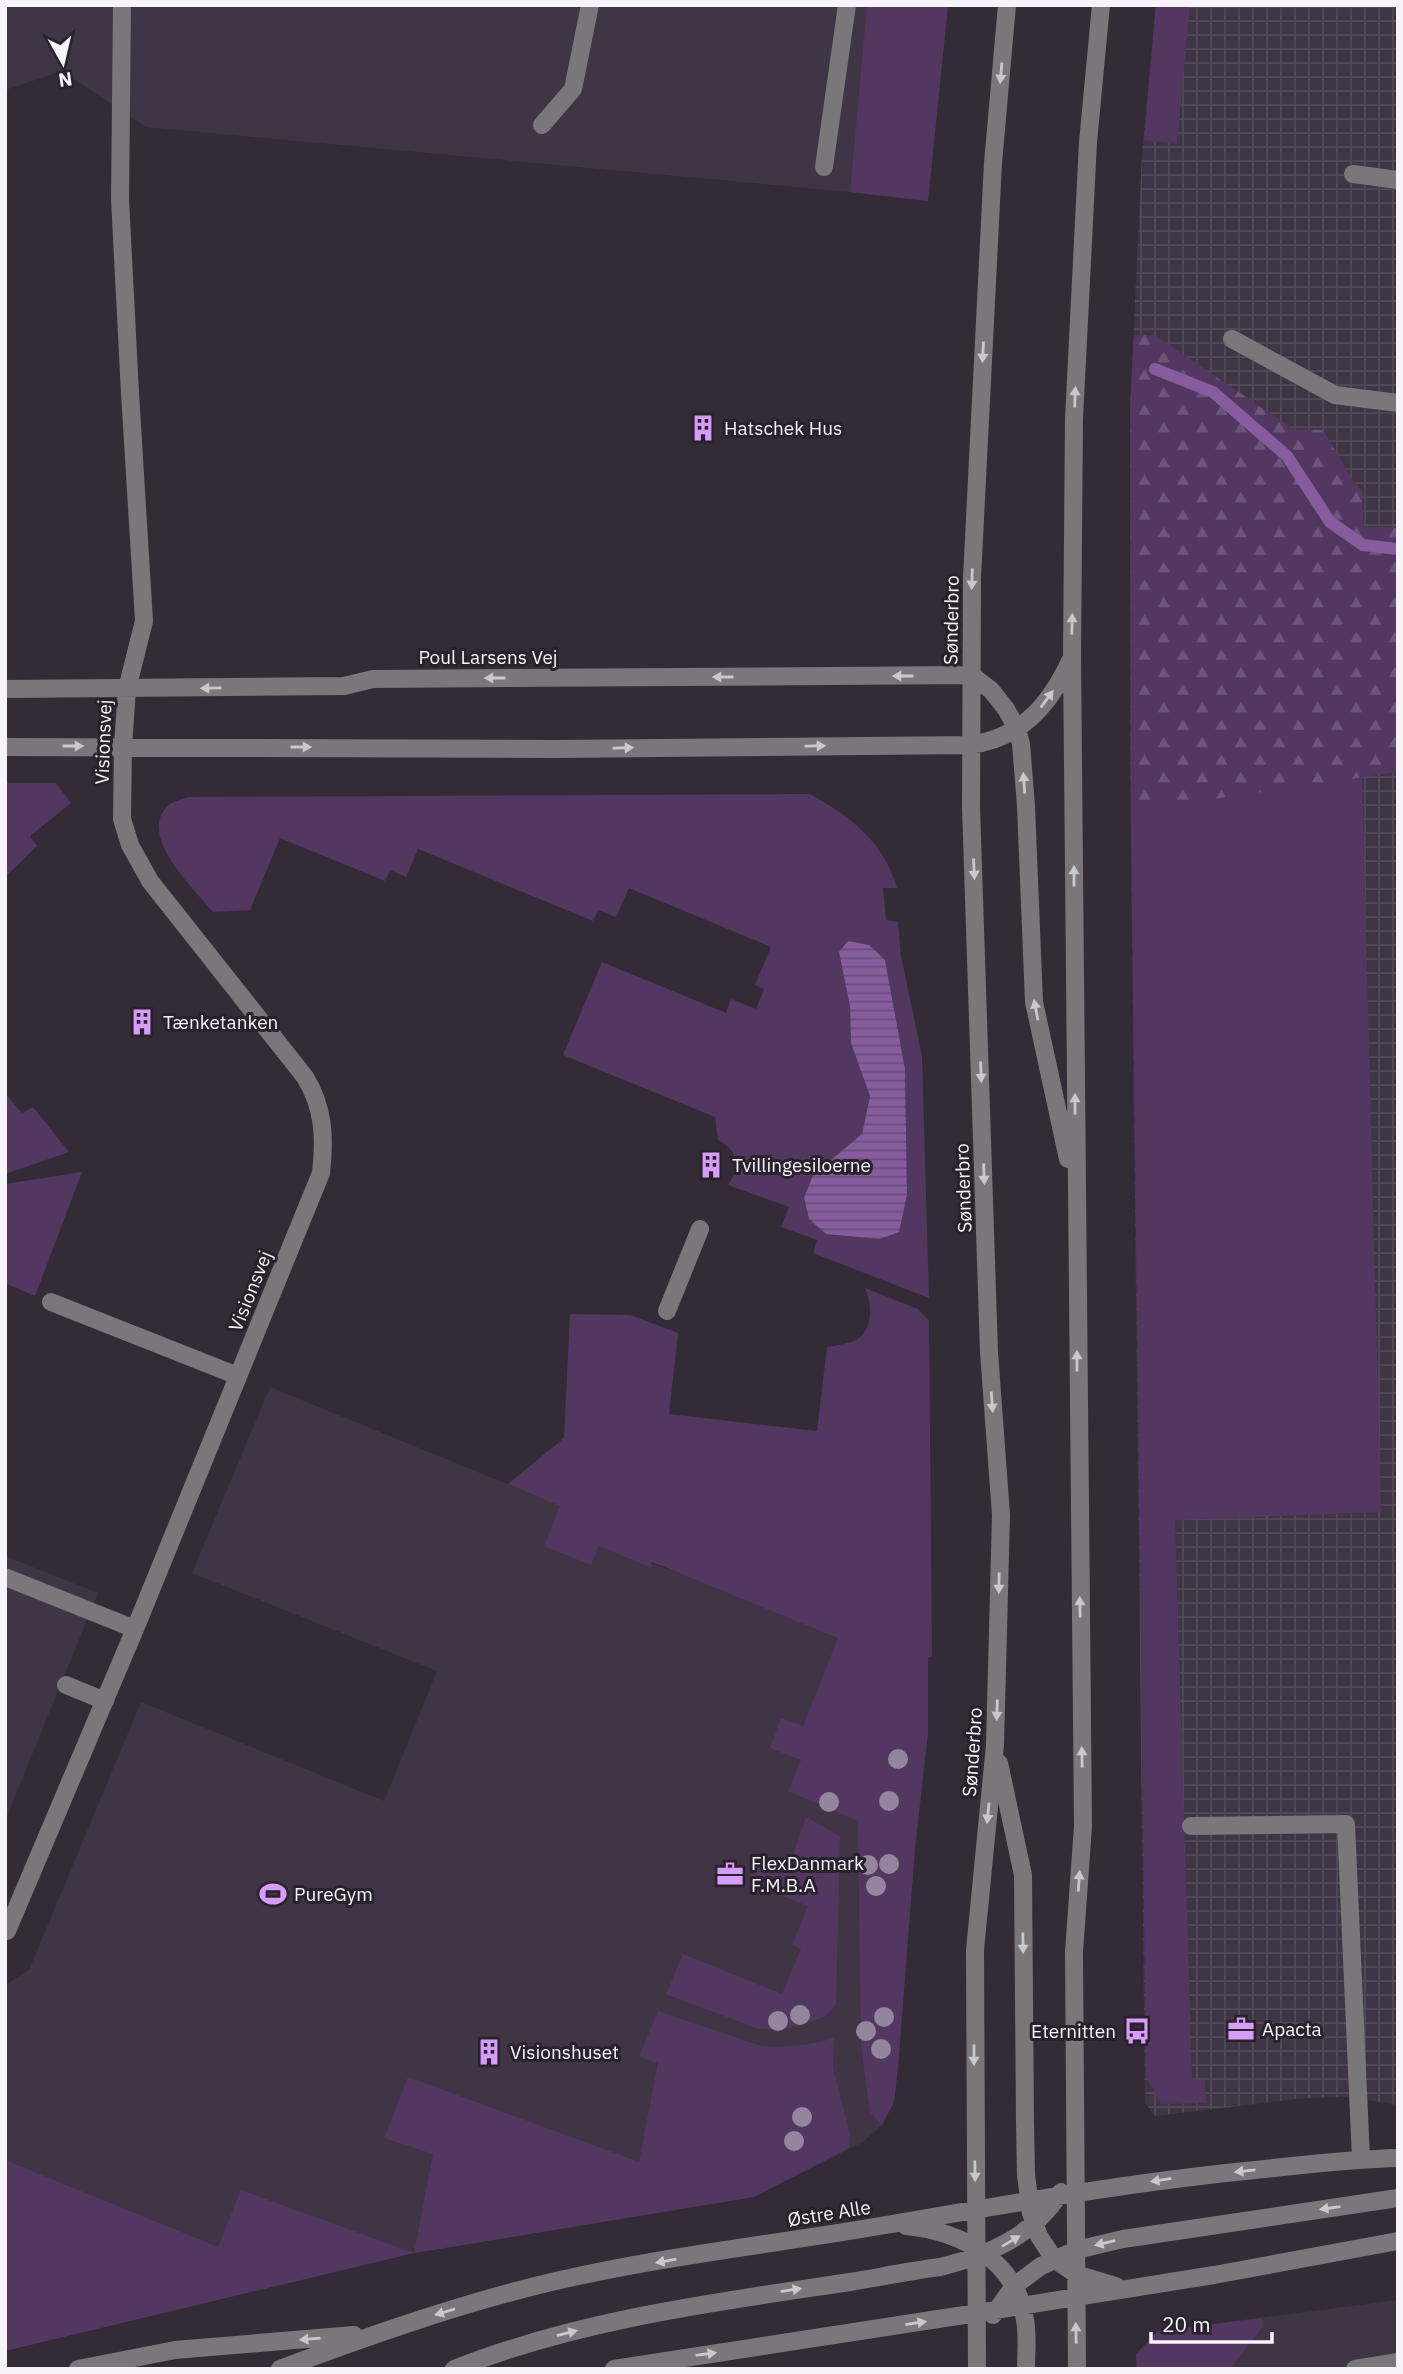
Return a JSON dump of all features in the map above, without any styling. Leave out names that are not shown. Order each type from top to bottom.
[{"type":"street","name":"Visionsvej","points":[[7,1931],[14,1891],[135,1629],[320,1173],[324,1146],[321,1111],[315,1093],[150,881],[130,845],[122,819],[122,746],[127,689],[144,621],[120,199],[122,5]]},
{"type":"street","points":[[542,125],[573,89],[590,5]]},
{"type":"street","points":[[824,167],[847,5]]},
{"type":"street","name":"Sønderbro","points":[[977,2365],[980,2253],[976,2209],[975,1950],[995,1745],[1000,1515],[989,1352],[970,745],[972,578],[993,163],[1007,5]]},
{"type":"street","points":[[1077,2369],[1076,2250],[1067,2194],[1076,2146],[1074,1952],[1083,1826],[1072,656],[1074,419],[1088,142],[1101,5]]},
{"type":"street","points":[[1353,174],[1398,180]]},
{"type":"street","points":[[1232,339],[1335,396],[1398,403]]},
{"type":"street","points":[[5,747],[555,749],[970,745],[992,742],[1017,729],[1044,705],[1063,676],[1072,656]]},
{"type":"street","name":"Poul Larsens Vej","points":[[5,688],[344,686],[373,679],[971,675]]},
{"type":"street","points":[[971,675],[990,690],[1006,709],[1017,729],[1023,757],[1034,1002],[1076,1197]]},
{"type":"street","points":[[667,1311],[700,1229]]},
{"type":"street","points":[[51,1302],[238,1376]]},
{"type":"street","points":[[5,1577],[135,1629]]},
{"type":"street","points":[[66,1685],[104,1701]]},
{"type":"street","points":[[995,1745],[1023,1874],[1025,2123],[1029,2200],[1035,2225],[1054,2259],[1076,2274],[1109,2286],[1131,2288]]},
{"type":"street","points":[[1191,1826],[1346,1824],[1361,2159]]},
{"type":"street","name":"Østre Alle","points":[[280,2369],[378,2333],[532,2287],[646,2264],[1029,2200],[1198,2175],[1361,2159],[1398,2158]]},
{"type":"street","points":[[454,2369],[501,2350],[626,2319],[940,2267],[1004,2245],[1035,2225],[1067,2194]]},
{"type":"street","points":[[977,2365],[982,2342],[996,2310],[1014,2286],[1054,2259],[1076,2250],[1123,2239],[1398,2198]]},
{"type":"street","points":[[891,2224],[922,2227],[951,2236],[998,2263],[1014,2286],[1022,2305],[1026,2321],[1026,2369]]},
{"type":"street","points":[[614,2369],[1076,2297],[1398,2241]]},
{"type":"street","points":[[78,2369],[175,2350],[378,2333]]},
{"type":"street","points":[[1354,2369],[1398,2362]]},
{"type":"shaded area","points":[[5,5],[948,5],[928,201],[146,127],[62,71],[5,90]]},
{"type":"shaded area","points":[[1156,5],[1398,5],[1398,2105],[1347,2097],[1305,2098],[1155,2116],[1145,2103],[1130,760],[1130,408],[1142,154]]},
{"type":"shaded area","points":[[848,941],[869,945],[885,960],[905,1069],[907,1195],[899,1232],[880,1239],[826,1234],[809,1219],[804,1198],[813,1175],[862,1134],[870,1096],[851,1043],[850,1006],[839,952]]},
{"type":"shaded area","points":[[270,1387],[561,1506],[590,1565],[599,1546],[928,1657],[928,1733],[915,1848],[894,2102],[882,2125],[863,2142],[754,2197],[414,2253],[5,2351],[5,1985],[29,1970],[141,1702],[384,1801],[437,1671],[192,1573]]},
{"type":"shaded area","points":[[5,1556],[98,1593],[5,1821]]},
{"type":"shaded area","points":[[1398,2300],[1398,2369],[1137,2369],[1136,2354],[1158,2331]]},
{"type":"green space","points":[[867,5],[948,5],[928,201],[850,192]]},
{"type":"green space","points":[[1156,5],[1190,5],[1177,144],[1144,140]]},
{"type":"green space","points":[[1134,335],[1155,335],[1293,429],[1323,430],[1353,481],[1362,490],[1363,526],[1398,528],[1398,772],[1131,811],[1130,408]]},
{"type":"green space","points":[[1362,776],[1381,1512],[1175,1520],[1192,2079],[1205,2080],[1206,2103],[1161,2104],[1146,2077],[1131,811]]},
{"type":"green space","points":[[5,783],[56,783],[71,803],[30,836],[37,846],[5,877]]},
{"type":"green space","points":[[810,794],[839,812],[864,832],[884,857],[897,888],[883,888],[886,920],[898,922],[901,956],[922,1056],[929,1298],[813,1253],[817,1240],[781,1227],[789,1207],[728,1185],[735,1172],[735,1160],[730,1148],[718,1140],[715,1117],[563,1055],[602,962],[726,1013],[731,999],[756,1009],[764,989],[755,985],[771,947],[629,888],[616,917],[598,910],[593,921],[418,849],[406,877],[390,870],[385,881],[280,838],[250,910],[213,912],[172,861],[163,846],[159,831],[160,817],[169,805],[189,797]],"holes":[[[840,952],[885,960],[905,1069],[907,1195],[826,1234],[809,1219],[804,1198],[813,1175],[862,1134],[870,1095],[851,1043],[850,1006]]]},
{"type":"green space","points":[[5,1093],[22,1113],[33,1107],[69,1152],[5,1174]]},
{"type":"green space","points":[[82,1172],[35,1296],[5,1283],[5,1184]]},
{"type":"green space","points":[[865,1288],[918,1309],[929,1321],[932,1656],[928,1657],[928,1733],[915,1848],[894,2102],[882,2125],[870,2112],[861,2046],[858,1821],[788,1791],[801,1760],[770,1748],[781,1718],[803,1726],[838,1638],[652,1562],[650,1567],[599,1546],[591,1565],[544,1546],[560,1506],[508,1484],[564,1438],[570,1314],[630,1315],[678,1333],[669,1414],[817,1431],[827,1347],[853,1341],[866,1330],[870,1308]]},
{"type":"green space","points":[[806,1817],[840,1836],[836,2005],[824,2017],[801,2025],[785,2029],[759,2029],[666,1994],[683,1954],[782,1994],[801,1949],[792,1945],[808,1906],[751,1883],[758,1860],[787,1872]]},
{"type":"green space","points":[[658,2011],[761,2046],[780,2047],[834,2038],[833,2068],[850,2135],[849,2148],[754,2197],[414,2253],[433,2154],[384,2138],[408,2077],[639,2162],[658,2063],[639,2057]]},
{"type":"green space","points":[[5,2160],[218,2247],[241,2190],[414,2253],[5,2351]]},
{"type":"green space","points":[[1262,2318],[1263,2326],[1230,2369],[1137,2369],[1136,2354],[1158,2331]]},
{"type":"waterway","points":[[1155,369],[1213,392],[1287,456],[1330,522],[1363,545],[1398,549]]},
{"type":"place","name":"Hatschek Hus","points":[[703,428]]},
{"type":"place","name":"Tænketanken","points":[[142,1022]]},
{"type":"place","name":"Tvillingesiloerne","points":[[711,1165]]},
{"type":"place","name":"FlexDanmark F.M.B.A","points":[[730,1874]]},
{"type":"place","name":"PureGym","points":[[273,1894]]},
{"type":"place","name":"Apacta","points":[[1241,2029]]},
{"type":"place","name":"Eternitten","points":[[1137,2031]]},
{"type":"place","name":"Visionshuset","points":[[489,2052]]}]
